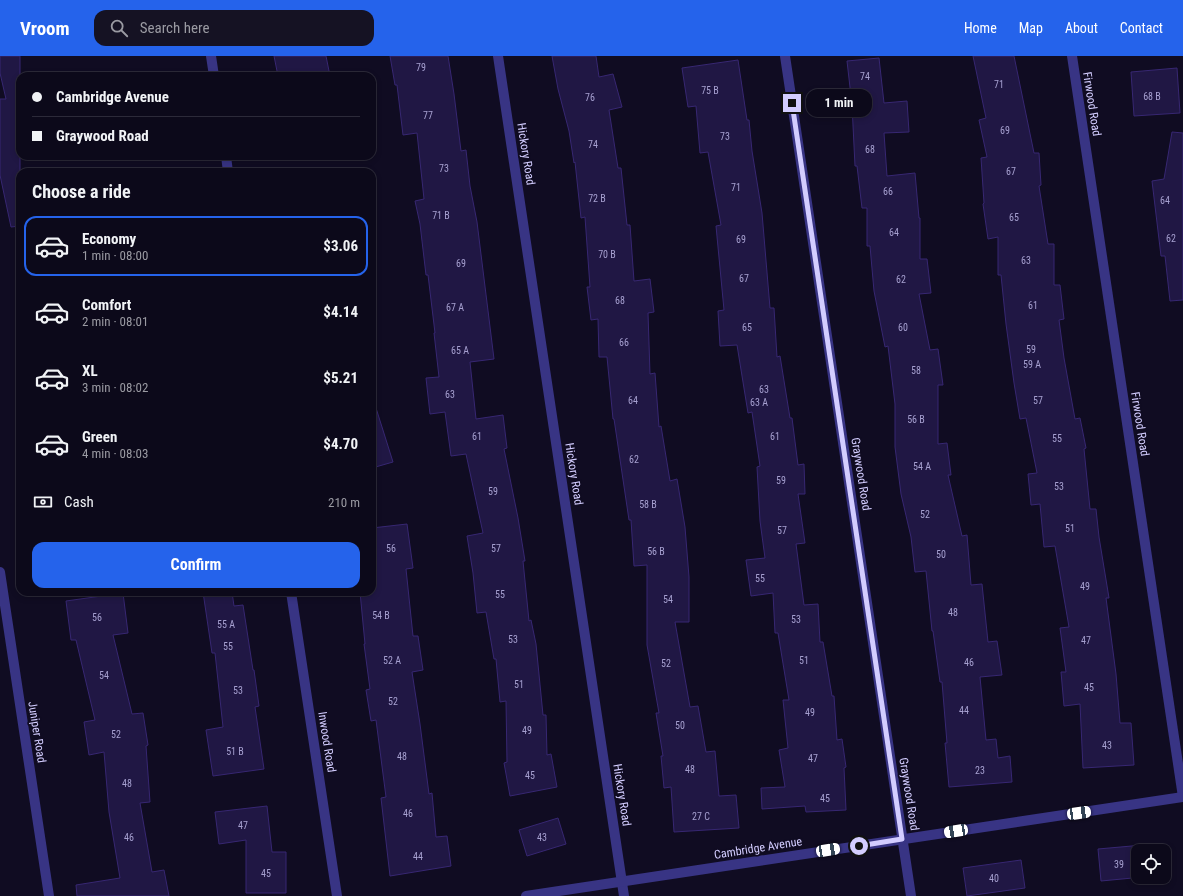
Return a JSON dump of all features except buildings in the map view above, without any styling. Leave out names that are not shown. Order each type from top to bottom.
[{"type":"street","points":[[211,56],[213,72]]},
{"type":"street","name":"Hickory Road","points":[[498,56],[624,896]]},
{"type":"street","name":"Graywood Road","points":[[785,56],[911,896]]},
{"type":"street","name":"Firwood Road","points":[[1072,56],[1183,797]]},
{"type":"street","name":"Juniper Road","points":[[0,572],[49,896]]},
{"type":"street","name":"Inwood Road","points":[[292,596],[337,896]]},
{"type":"street","name":"Cambridge Avenue","points":[[526,896],[1183,797]]},
{"type":"route","points":[[792,103],[902,839],[859,846]]}]
